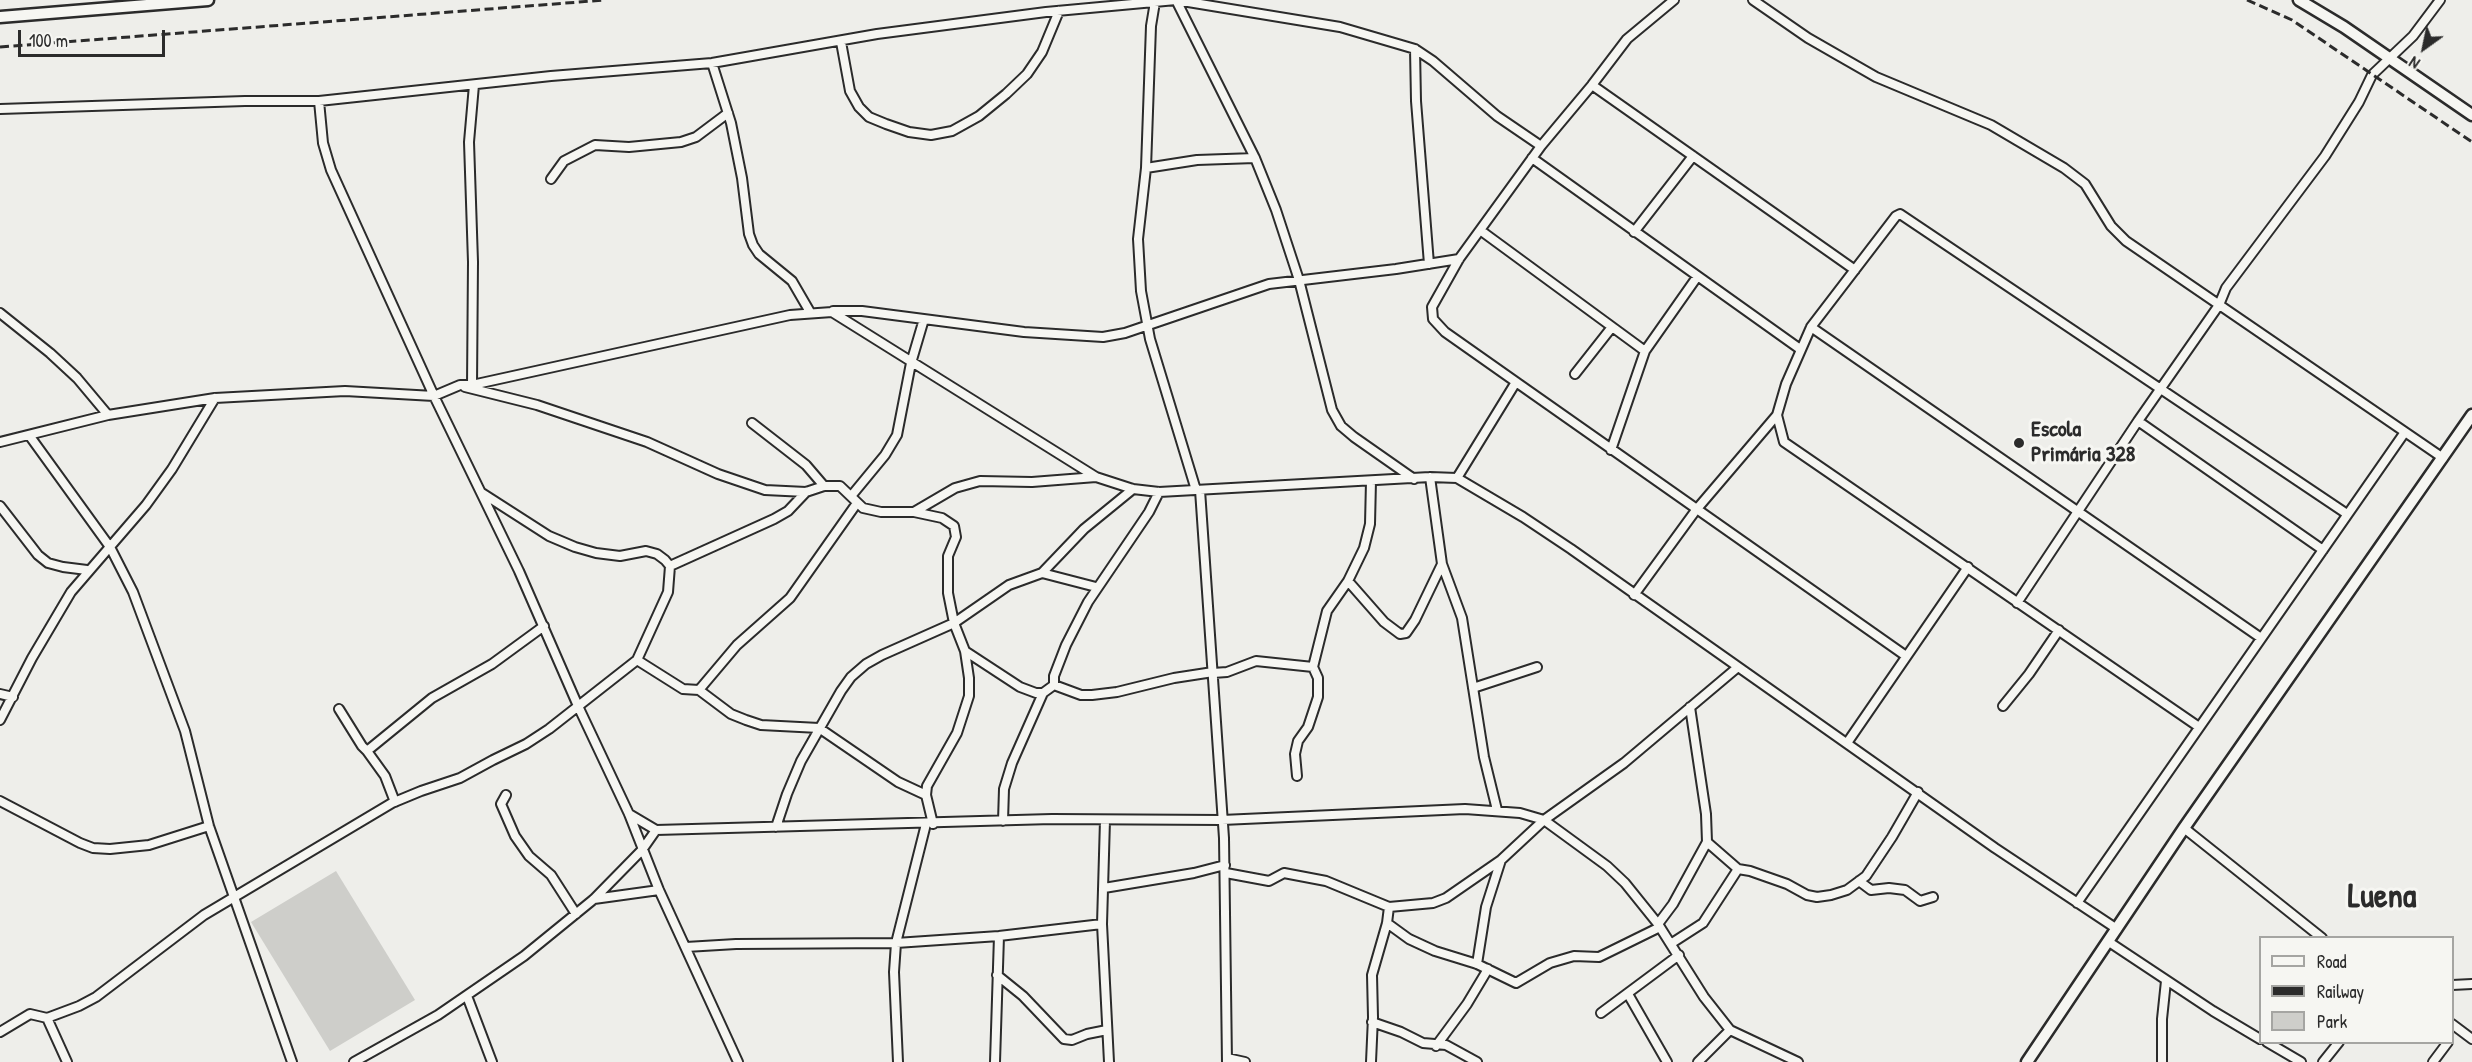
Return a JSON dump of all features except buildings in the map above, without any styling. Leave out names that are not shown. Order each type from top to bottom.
[{"type":"main road","points":[[0,17],[96,4],[208,0]]},
{"type":"main road","points":[[2299,0],[2344,27],[2472,115]]},
{"type":"main road","points":[[2027,1062],[2184,828],[2471,418]]},
{"type":"street","points":[[0,109],[245,100],[320,101],[550,76],[712,63],[877,34],[1059,11],[1176,0],[1340,27],[1415,49],[1460,82],[1497,116],[1541,146]]},
{"type":"street","points":[[1176,0],[1255,158],[1276,210],[1299,280],[1332,410],[1341,426],[1354,437],[1414,478]]},
{"type":"street","points":[[1674,0],[1627,39],[1541,146],[1459,259],[1432,307],[1433,318],[1445,332],[1906,656]]},
{"type":"street","points":[[1753,0],[1808,38],[1876,77],[1991,125],[2064,168],[2085,184],[2111,225],[2126,241],[2443,458]]},
{"type":"street","points":[[2017,603],[2138,421],[2219,305],[2226,288],[2325,156],[2359,102],[2372,75],[2413,36],[2440,0]]},
{"type":"street","points":[[1155,2],[1151,26],[1146,168],[1138,239],[1141,291],[1164,392],[1198,490],[1213,673],[1225,869],[1227,1060],[1245,1062]]},
{"type":"street","points":[[841,42],[850,92],[869,117],[909,132],[931,135],[952,131],[979,116],[1020,81],[1042,52],[1059,11]]},
{"type":"street","points":[[1415,49],[1416,101],[1429,264]]},
{"type":"street","points":[[712,63],[728,113],[742,178],[749,234],[753,245],[759,254],[792,281],[810,312]]},
{"type":"street","points":[[472,385],[474,262],[469,142],[474,85]]},
{"type":"street","points":[[1592,85],[1855,270]]},
{"type":"street","points":[[320,101],[323,143],[331,170],[434,396],[544,626],[578,706],[629,814],[659,890],[738,1062]]},
{"type":"street","points":[[551,179],[564,161],[595,145],[629,147],[681,142],[696,137],[728,113]]},
{"type":"street","points":[[1634,232],[1693,156]]},
{"type":"street","points":[[1146,168],[1197,160],[1255,158]]},
{"type":"street","points":[[1532,158],[1800,349]]},
{"type":"street","points":[[1634,595],[1696,510],[1777,415],[1800,349],[1811,327],[1896,216],[1900,214],[2347,514]]},
{"type":"street","points":[[1480,230],[1645,351]]},
{"type":"street","points":[[0,442],[108,415],[214,398],[345,391],[434,396],[460,385],[472,385],[810,312],[862,311],[1024,332],[1103,337],[1147,325],[1245,290],[1269,284],[1459,259]]},
{"type":"street","points":[[1611,450],[1645,351],[1697,277]]},
{"type":"street","points":[[832,312],[1096,477],[1133,489],[1159,492],[1430,477],[1456,478],[1523,517],[2117,930]]},
{"type":"street","points":[[0,314],[50,353],[76,378],[108,415]]},
{"type":"street","points":[[852,495],[885,455],[897,435],[911,363],[924,319]]},
{"type":"street","points":[[1575,374],[1612,327]]},
{"type":"street","points":[[1811,327],[2261,638]]},
{"type":"street","points":[[1456,478],[1516,382]]},
{"type":"street","points":[[460,385],[537,405],[647,442],[744,483],[765,489],[806,492],[824,486],[840,486],[863,508],[881,512],[914,512],[942,518],[954,526],[956,537],[948,556],[946,576],[954,623],[966,651],[969,696],[957,733],[933,774],[926,795],[929,824],[896,943],[894,972],[898,1062]]},
{"type":"street","points":[[0,720],[61,607],[87,570],[110,548],[146,505],[172,469],[214,398]]},
{"type":"street","points":[[1777,415],[1784,442],[2199,727]]},
{"type":"street","points":[[2138,421],[2323,550]]},
{"type":"street","points":[[752,423],[806,465],[824,486]]},
{"type":"street","points":[[2077,903],[2405,432]]},
{"type":"street","points":[[29,435],[110,548],[133,592],[185,731],[209,826],[292,1062]]},
{"type":"street","points":[[914,512],[955,488],[980,481],[1032,482],[1096,477]]},
{"type":"street","points":[[1430,477],[1442,564],[1462,618],[1484,758],[1497,810]]},
{"type":"street","points":[[1297,776],[1295,754],[1298,741],[1308,727],[1320,690],[1313,668],[1327,611],[1348,581],[1364,548],[1370,524],[1371,481]]},
{"type":"street","points":[[776,827],[792,781],[819,728],[851,677],[866,664],[913,640],[954,623],[1009,585],[1042,573],[1084,529],[1133,489]]},
{"type":"street","points":[[670,566],[774,519],[788,511],[806,492]]},
{"type":"street","points":[[1054,685],[1054,676],[1066,645],[1096,587],[1149,512],[1159,492]]},
{"type":"street","points":[[482,493],[562,542],[608,555],[620,556],[646,551],[657,554],[670,566]]},
{"type":"street","points":[[699,690],[737,645],[790,598],[857,503]]},
{"type":"street","points":[[0,506],[38,555],[56,565],[87,570]]},
{"type":"street","points":[[1348,581],[1384,622],[1400,634],[1406,633],[1415,620],[1442,564]]},
{"type":"street","points":[[0,1032],[30,1014],[47,1018],[79,1006],[106,990],[204,915],[233,897],[395,802],[460,778],[526,744],[549,729],[637,660],[668,592],[670,566]]},
{"type":"street","points":[[1847,743],[1968,567]]},
{"type":"street","points":[[1042,573],[1096,587]]},
{"type":"street","points":[[367,751],[432,698],[484,668],[544,626]]},
{"type":"street","points":[[2003,706],[2030,674],[2059,630]]},
{"type":"street","points":[[966,651],[1029,692],[1043,693]]},
{"type":"street","points":[[637,660],[683,689],[699,690],[732,714],[761,725],[819,728],[898,782],[926,795]]},
{"type":"street","points":[[1054,685],[1080,695],[1092,695],[1117,692],[1174,678],[1227,672],[1256,661],[1313,668]]},
{"type":"street","points":[[1473,688],[1537,667]]},
{"type":"street","points":[[1104,888],[1225,869],[1269,881],[1284,873],[1326,881],[1389,907],[1433,903],[1446,898],[1501,860],[1544,820],[1624,763],[1738,667]]},
{"type":"street","points":[[1003,821],[1004,789],[1012,763],[1043,693],[1054,685]]},
{"type":"street","points":[[0,694],[12,697]]},
{"type":"street","points":[[1387,923],[1409,939],[1435,951],[1476,964],[1516,983],[1550,963],[1574,956],[1599,957],[1659,926],[1707,842],[1706,814],[1690,707]]},
{"type":"street","points":[[339,709],[362,746],[385,776],[395,802]]},
{"type":"street","points":[[1707,842],[1737,869],[1771,878],[1807,895],[1817,897],[1847,890],[1859,882],[1875,864],[1918,792]]},
{"type":"street","points":[[506,795],[501,804],[515,836],[529,856],[551,875],[576,914]]},
{"type":"street","points":[[0,801],[93,848],[110,849],[149,845],[209,826]]},
{"type":"street","points":[[629,814],[656,830],[1003,821],[1222,820],[1377,811],[1465,808],[1497,810],[1544,820],[1613,872],[1625,883],[1672,943],[1710,1006],[1730,1030],[1798,1062]]},
{"type":"street","points":[[1105,820],[1102,924],[1109,1062]]},
{"type":"street","points":[[2184,828],[2319,936]]},
{"type":"street","points":[[354,1062],[438,1015],[524,956],[594,899],[642,850],[656,830]]},
{"type":"street","points":[[1476,964],[1486,907],[1501,860]]},
{"type":"street","points":[[1672,943],[1703,922],[1737,869]]},
{"type":"street","points":[[1859,882],[1871,890],[1889,888],[1905,890],[1920,901],[1933,897]]},
{"type":"street","points":[[594,899],[659,890]]},
{"type":"street","points":[[1371,1062],[1372,975],[1387,923],[1389,907]]},
{"type":"street","points":[[686,947],[736,944],[896,943],[999,936],[1102,924]]},
{"type":"street","points":[[994,1062],[999,936]]},
{"type":"street","points":[[2109,942],[2166,981],[2259,1038]]},
{"type":"street","points":[[1601,1013],[1680,955]]},
{"type":"street","points":[[1436,1046],[1467,1004],[1488,969]]},
{"type":"street","points":[[997,975],[1023,996],[1064,1039],[1072,1040],[1107,1030]]},
{"type":"street","points":[[2162,1062],[2162,1019],[2166,981]]},
{"type":"street","points":[[2454,986],[2472,984]]},
{"type":"street","points":[[1628,994],[1667,1062]]},
{"type":"street","points":[[467,996],[492,1062]]},
{"type":"street","points":[[47,1018],[67,1062]]},
{"type":"street","points":[[1372,1022],[1423,1043],[1436,1046],[1446,1045],[1476,1062]]},
{"type":"street","points":[[2456,1026],[2472,1039]]},
{"type":"street","points":[[1698,1062],[1730,1030]]},
{"type":"street","points":[[2270,1044],[2301,1062]]},
{"type":"street","points":[[2323,1062],[2337,1044]]},
{"type":"street","points":[[2433,1062],[2446,1044]]},
{"type":"green space","points":[[336,871],[415,1000],[330,1051],[251,922]]},
{"type":"railway","points":[[0,47],[605,0]]},
{"type":"railway","points":[[2247,0],[2292,20],[2472,142]]},
{"type":"place","name":"Escola Primária 328","points":[[2019,443]]},
{"type":"district","name":"Luena","points":[[2382,898]]}]
